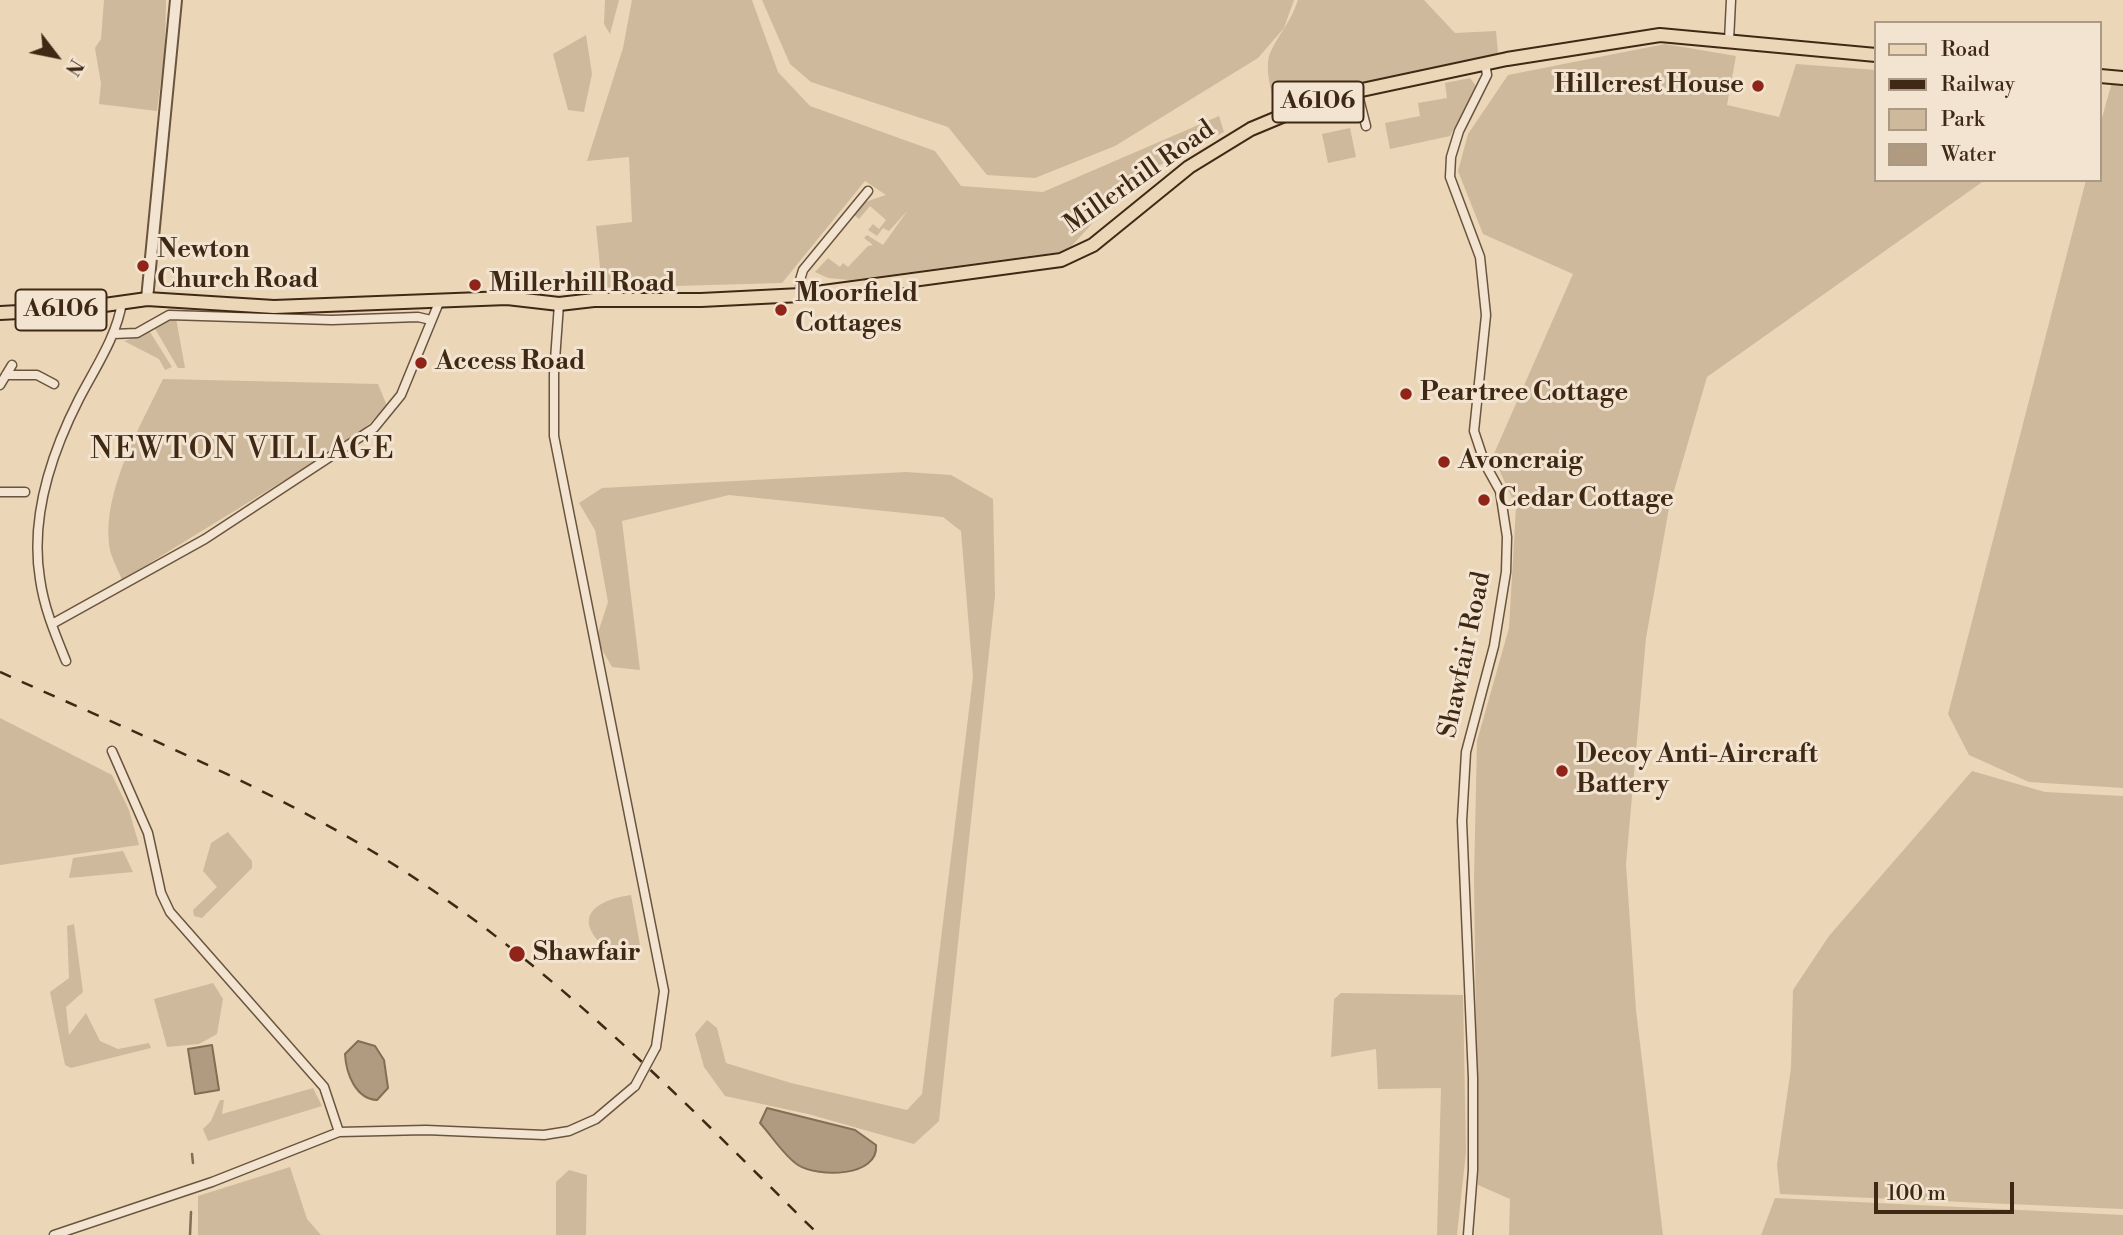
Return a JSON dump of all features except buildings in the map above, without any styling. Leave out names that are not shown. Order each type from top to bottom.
[{"type":"main road","name":"Millerhill Road","points":[[0,313],[76,309],[147,299],[274,307],[389,305],[508,298],[559,304],[594,300],[701,300],[802,295],[1061,260],[1093,244],[1189,167],[1251,129],[1311,104],[1357,91],[1485,63],[1660,35],[1874,55]]},
{"type":"main road","points":[[2102,76],[2123,78]]},
{"type":"street","points":[[147,299],[176,0]]},
{"type":"street","points":[[1730,41],[1731,0]]},
{"type":"street","name":"Shawfair Road","points":[[1468,1235],[1473,1170],[1473,1078],[1463,807],[1466,752],[1494,646],[1506,572],[1507,537],[1500,491],[1485,464],[1474,430],[1486,315],[1480,257],[1450,177],[1451,157],[1459,131],[1487,75],[1485,63]]},
{"type":"street","points":[[1357,91],[1366,126]]},
{"type":"street","points":[[802,295],[800,280],[803,270],[868,191]]},
{"type":"street","points":[[51,624],[205,539],[374,428],[401,395],[439,300]]},
{"type":"street","points":[[66,661],[51,624],[39,577],[43,502],[54,452],[113,334],[122,302]]},
{"type":"street","points":[[54,1235],[212,1182],[339,1132],[426,1130],[556,1133],[596,1119],[635,1086],[656,1047],[664,991],[554,436],[554,374],[559,304]]},
{"type":"street","points":[[113,334],[136,333],[169,315],[332,320],[418,317],[431,320]]},
{"type":"street","points":[[0,385],[12,365]]},
{"type":"street","points":[[6,375],[37,375],[54,384]]},
{"type":"street","points":[[0,492],[24,492]]},
{"type":"street","points":[[112,751],[148,834],[161,893],[170,912],[324,1087],[339,1132]]},
{"type":"green space","points":[[104,0],[166,0],[165,49],[157,111],[99,104],[101,84],[95,48],[101,39]]},
{"type":"green space","points":[[605,0],[619,0],[610,34],[604,24]]},
{"type":"green space","points":[[632,0],[752,0],[778,72],[810,106],[935,151],[961,186],[1043,192],[1219,116],[1224,132],[1133,179],[1067,251],[850,280],[828,278],[815,272],[828,258],[840,267],[843,263],[848,267],[868,246],[873,245],[864,238],[867,235],[883,245],[908,210],[889,231],[883,228],[877,236],[868,230],[873,224],[879,229],[886,220],[870,206],[859,219],[854,215],[865,202],[886,195],[865,181],[782,283],[602,288],[596,226],[632,222],[629,157],[587,161],[623,48]]},
{"type":"green space","points":[[762,0],[1294,0],[1284,28],[1258,58],[1115,146],[1035,178],[987,175],[948,127],[811,82],[790,64]]},
{"type":"green space","points":[[1298,0],[1424,0],[1455,33],[1496,31],[1498,53],[1275,108],[1268,59]]},
{"type":"green space","points":[[586,35],[592,74],[584,112],[568,110],[553,54]]},
{"type":"green space","points":[[1665,44],[1736,56],[1727,105],[1779,117],[1796,64],[1874,70],[1874,182],[1982,182],[1707,377],[1669,508],[1646,638],[1626,864],[1636,1010],[1663,1235],[1509,1235],[1510,1199],[1478,1185],[1474,879],[1477,741],[1509,628],[1516,507],[1493,456],[1573,274],[1483,234],[1458,171],[1468,134],[1508,75]]},
{"type":"green space","points":[[1470,78],[1476,86],[1450,136],[1390,149],[1385,123],[1420,116],[1418,103],[1447,98],[1445,83]]},
{"type":"green space","points":[[2112,82],[2123,83],[2123,788],[2029,782],[1969,755],[1948,714],[2085,182],[2102,182],[2102,118]]},
{"type":"green space","points":[[1350,128],[1356,157],[1328,163],[1322,134]]},
{"type":"green space","points":[[176,318],[185,368],[178,368],[154,327]]},
{"type":"green space","points":[[150,332],[172,367],[165,370],[159,359],[124,341]]},
{"type":"green space","points":[[163,379],[378,384],[387,406],[358,435],[122,580],[109,544],[112,502],[125,459]]},
{"type":"green space","points":[[906,472],[951,475],[993,499],[995,596],[939,1121],[914,1144],[808,1114],[725,1096],[704,1067],[695,1034],[707,1020],[717,1028],[726,1063],[791,1083],[907,1110],[922,1094],[973,677],[961,531],[943,517],[729,495],[622,521],[640,670],[612,667],[596,639],[608,602],[595,530],[579,503],[602,488]]},
{"type":"green space","points":[[0,718],[112,775],[129,810],[139,845],[0,865]]},
{"type":"green space","points":[[1972,771],[2045,792],[2123,796],[2123,1209],[1780,1194],[1777,1165],[1791,1068],[1793,990],[1829,936]]},
{"type":"green space","points":[[228,832],[252,861],[252,868],[202,918],[194,916],[193,910],[217,887],[203,871],[211,843]]},
{"type":"green space","points":[[123,851],[133,872],[69,878],[73,858]]},
{"type":"green space","points":[[631,895],[640,945],[602,945],[589,925],[594,910],[609,900]]},
{"type":"green space","points":[[74,924],[83,992],[66,1007],[69,1035],[86,1013],[100,1041],[118,1049],[149,1043],[151,1048],[71,1068],[65,1065],[50,992],[69,978],[67,926]]},
{"type":"green space","points":[[213,983],[223,999],[217,1034],[199,1044],[167,1047],[154,999]]},
{"type":"green space","points":[[1341,993],[1463,995],[1466,1152],[1457,1235],[1437,1235],[1441,1088],[1378,1089],[1376,1049],[1331,1057],[1334,999]]},
{"type":"green space","points":[[313,1088],[322,1106],[208,1141],[203,1129],[211,1121],[220,1100],[224,1100],[222,1114]]},
{"type":"green space","points":[[290,1167],[307,1219],[321,1235],[198,1235],[198,1196]]},
{"type":"green space","points":[[569,1170],[587,1175],[586,1235],[556,1235],[556,1182]]},
{"type":"green space","points":[[1775,1198],[2123,1215],[2123,1235],[1761,1235]]},
{"type":"water","points":[[358,1041],[375,1046],[384,1060],[388,1088],[377,1100],[370,1099],[358,1090],[347,1069],[345,1054]]},
{"type":"water","points":[[212,1045],[219,1090],[195,1094],[188,1049]]},
{"type":"water","points":[[767,1108],[855,1130],[876,1145],[874,1156],[858,1169],[846,1172],[819,1172],[798,1165],[760,1123]]},
{"type":"waterway","points":[[192,1154],[193,1163]]},
{"type":"waterway","points":[[190,1235],[191,1212]]},
{"type":"railway","points":[[0,672],[208,765],[310,816],[359,843],[464,912],[571,998],[622,1044],[819,1235]]},
{"type":"place","name":"Hillcrest House","points":[[1758,86]]},
{"type":"place","name":"Newton Church Road","points":[[143,266]]},
{"type":"place","name":"Millerhill Road","points":[[475,285]]},
{"type":"place","name":"Moorfield Cottages","points":[[781,310]]},
{"type":"place","name":"Access Road","points":[[421,363]]},
{"type":"place","name":"Peartree Cottage","points":[[1406,394]]},
{"type":"place","name":"Avoncraig","points":[[1444,462]]},
{"type":"place","name":"Cedar Cottage","points":[[1484,500]]},
{"type":"place","name":"Decoy Anti-Aircraft Battery","points":[[1562,771]]},
{"type":"place","name":"Shawfair","points":[[517,954]]},
{"type":"district","name":"NEWTON VILLAGE","points":[[243,451]]}]
